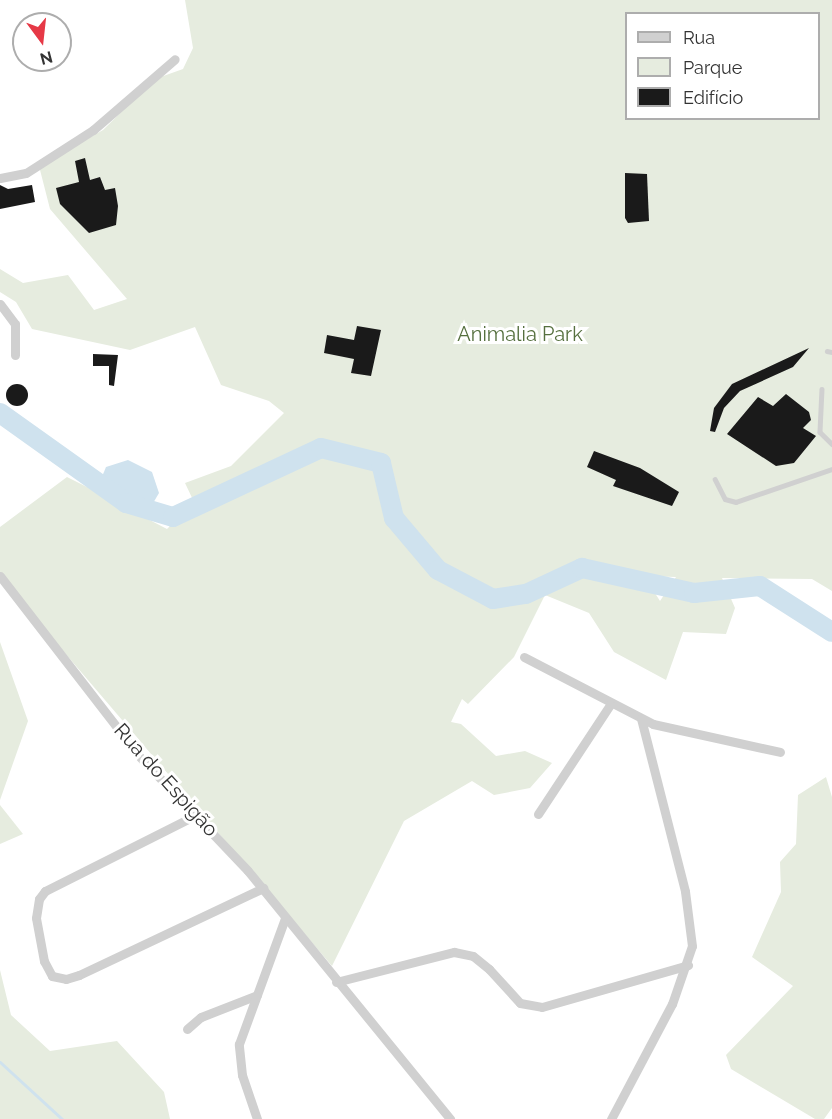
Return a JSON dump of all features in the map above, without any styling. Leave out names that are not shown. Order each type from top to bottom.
[{"type":"street","points":[[0,178],[26,172],[93,130],[176,59]]},
{"type":"street","points":[[0,304],[15,324],[15,355]]},
{"type":"street","name":"Rua do Espigão","points":[[0,576],[139,756],[263,888],[450,1119]]},
{"type":"street","points":[[524,657],[610,705],[641,718],[780,752]]},
{"type":"street","points":[[538,814],[610,705]]},
{"type":"street","points":[[611,1119],[688,965],[692,946],[690,914],[641,718]]},
{"type":"street","points":[[196,815],[45,891],[36,918],[44,961],[52,976],[66,979],[79,975],[263,888]]},
{"type":"street","points":[[257,1119],[238,1059],[244,1026],[285,918]]},
{"type":"street","points":[[336,981],[418,957],[454,952],[472,956],[489,969],[520,1003],[542,1007],[688,965]]},
{"type":"street","points":[[187,1029],[201,1017],[257,995]]},
{"type":"lane","points":[[822,389],[820,432],[832,444]]},
{"type":"lane","points":[[715,479],[725,499],[736,502],[832,469]]},
{"type":"green space","name":"Animalia Park","points":[[185,0],[832,0],[832,591],[812,579],[722,578],[735,608],[726,634],[683,632],[666,680],[614,652],[589,613],[545,595],[514,657],[468,704],[462,699],[451,722],[461,724],[496,756],[525,751],[552,763],[530,788],[494,795],[472,781],[404,821],[332,966],[0,577],[0,527],[67,477],[87,487],[98,485],[113,501],[167,529],[194,502],[185,483],[231,466],[284,413],[269,401],[221,385],[195,327],[130,350],[32,329],[16,302],[0,292],[0,269],[23,283],[68,275],[94,310],[127,299],[50,209],[39,166],[103,130],[155,79],[183,69],[193,48]],"holes":[[[644,576],[676,577],[660,601]]]},
{"type":"green space","points":[[0,642],[28,721],[0,800]]},
{"type":"green space","points":[[826,777],[832,797],[832,1108],[824,1119],[815,1119],[731,1069],[726,1055],[793,986],[752,957],[781,892],[780,862],[796,844],[798,795]]},
{"type":"green space","points":[[0,805],[23,834],[0,844]]},
{"type":"green space","points":[[0,970],[11,1015],[50,1051],[117,1041],[164,1092],[170,1119],[0,1119]]},
{"type":"water","points":[[128,460],[152,472],[159,493],[149,510],[126,503],[99,484],[106,467]]},
{"type":"building","points":[[85,158],[90,180],[100,177],[105,190],[115,188],[118,206],[116,225],[89,233],[60,204],[56,188],[79,182],[75,161]]},
{"type":"building","points":[[625,173],[647,174],[649,221],[628,223],[625,218]]},
{"type":"building","points":[[0,185],[8,189],[32,185],[35,202],[0,209]]},
{"type":"building","points":[[357,326],[381,330],[371,376],[351,373],[354,359],[324,353],[327,335],[354,340]]},
{"type":"building","points":[[809,348],[793,367],[740,391],[724,408],[715,432],[710,431],[714,408],[732,384]]},
{"type":"building","points":[[93,354],[118,355],[114,386],[109,385],[109,366],[93,366]]},
{"type":"building","points":[[17,384],[25,387],[28,395],[25,403],[17,406],[9,403],[6,395],[9,387]]},
{"type":"building","points":[[786,394],[809,412],[811,420],[803,428],[816,436],[794,463],[776,466],[727,434],[758,397],[773,406]]},
{"type":"building","points":[[594,451],[640,468],[679,492],[672,506],[613,486],[616,480],[587,467]]},
{"type":"waterway","points":[[0,413],[126,503],[173,517],[321,448],[381,463],[394,518],[438,570],[493,599],[526,594],[582,568],[694,593],[760,586],[832,632]]},
{"type":"waterway","points":[[0,1062],[62,1119]]}]
